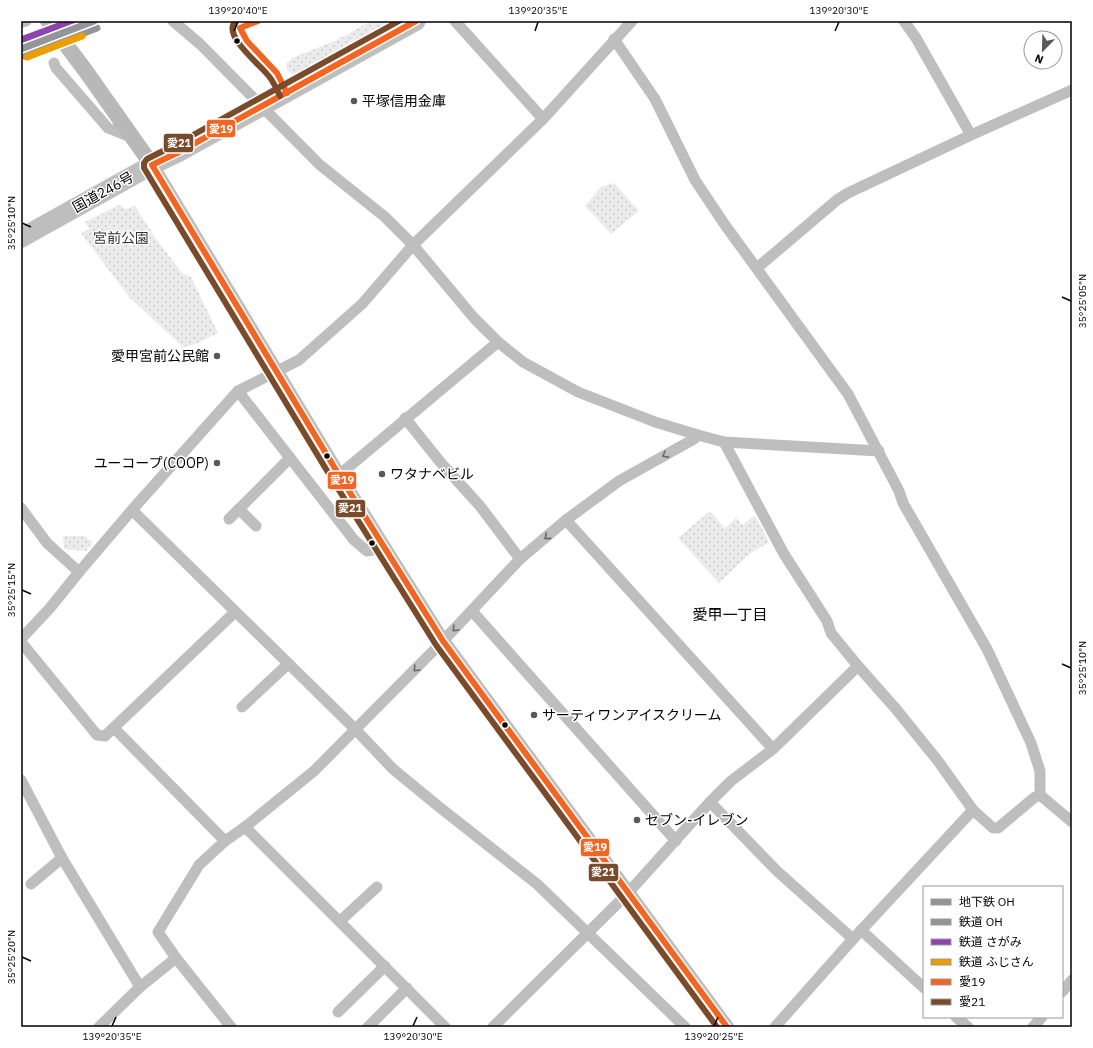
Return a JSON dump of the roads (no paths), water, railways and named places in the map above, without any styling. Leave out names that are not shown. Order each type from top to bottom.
[{"type":"highway","name":"国道246号","points":[[21,238],[416,21]]},
{"type":"main road","points":[[48,21],[85,70],[152,165]]},
{"type":"street","points":[[21,22],[26,21]]},
{"type":"street","points":[[173,21],[200,44],[320,165],[386,217],[413,245],[474,318],[498,342],[523,362],[578,392],[655,422],[724,442],[879,451]]},
{"type":"street","points":[[455,21],[543,119]]},
{"type":"street","points":[[21,639],[50,608],[132,510],[238,391],[299,360],[362,304],[413,245],[543,119],[614,39],[632,21]]},
{"type":"street","points":[[904,21],[916,38],[971,135]]},
{"type":"street","points":[[614,39],[655,99],[695,180],[725,225],[848,394],[879,451],[899,491],[903,503],[987,649],[1031,743],[1040,771],[1040,795],[1072,822]]},
{"type":"street","points":[[54,62],[56,68],[108,128],[133,139]]},
{"type":"street","points":[[757,268],[837,200],[848,193],[971,135],[1072,90]]},
{"type":"street","points":[[152,165],[339,474],[443,641],[727,1027]]},
{"type":"street","points":[[339,474],[498,342]]},
{"type":"street","points":[[238,391],[354,540],[366,551],[373,550],[383,545]]},
{"type":"street","points":[[405,418],[441,463],[480,506],[520,559]]},
{"type":"street","points":[[231,1027],[176,958],[158,932],[199,865],[225,841],[245,827],[314,771],[443,641],[520,559],[566,520],[619,481],[694,439],[698,435]]},
{"type":"street","points":[[724,442],[784,554],[827,621],[832,633],[858,666],[896,709],[938,762],[973,810],[993,828],[998,828],[1035,797],[1040,795]]},
{"type":"street","points":[[229,519],[290,458]]},
{"type":"street","points":[[21,508],[47,543],[79,572]]},
{"type":"street","points":[[239,509],[256,526]]},
{"type":"street","points":[[132,510],[356,730],[393,769],[537,884],[685,1027]]},
{"type":"street","points":[[566,520],[772,748]]},
{"type":"street","points":[[472,611],[676,841]]},
{"type":"street","points":[[21,642],[97,734],[105,736],[235,612]]},
{"type":"street","points":[[242,706],[288,664]]},
{"type":"street","points":[[493,1027],[628,893],[710,802],[731,781],[772,748],[858,666]]},
{"type":"street","points":[[114,728],[225,841]]},
{"type":"street","points":[[21,780],[62,858],[140,987]]},
{"type":"street","points":[[710,802],[777,871],[852,939]]},
{"type":"street","points":[[775,1027],[852,939],[973,810]]},
{"type":"street","points":[[245,827],[445,1027]]},
{"type":"street","points":[[31,884],[62,858]]},
{"type":"street","points":[[340,922],[377,888]]},
{"type":"street","points":[[861,930],[923,987]]},
{"type":"street","points":[[99,1027],[140,987],[176,958]]},
{"type":"street","points":[[338,1012],[351,1004],[385,966]]},
{"type":"street","points":[[1063,991],[1072,980]]},
{"type":"street","points":[[374,1025],[407,988]]},
{"type":"street","points":[[957,1018],[968,1027]]},
{"type":"metro line","name":"OH","points":[[21,49],[94,21]]},
{"type":"rail line","name":"さがみ","points":[[21,40],[72,21]]},
{"type":"rail line","name":"OH","points":[[24,56],[97,28]]},
{"type":"rail line","name":"ふじさん","points":[[27,57],[82,36]]},
{"type":"place","name":"平塚信用金庫","points":[[354,101]]},
{"type":"place","name":"愛甲宮前公民館","points":[[217,356]]},
{"type":"place","name":"ユーコープ(COOP)","points":[[217,463]]},
{"type":"place","name":"ワタナベビル","points":[[382,474]]},
{"type":"place","name":"サーティワンアイスクリーム","points":[[534,715]]},
{"type":"place","name":"セブン-イレブン","points":[[637,820]]},
{"type":"district","name":"愛甲一丁目","points":[[730,614]]},
{"type":"park label","name":"宮前公園","points":[[121,238]]}]
